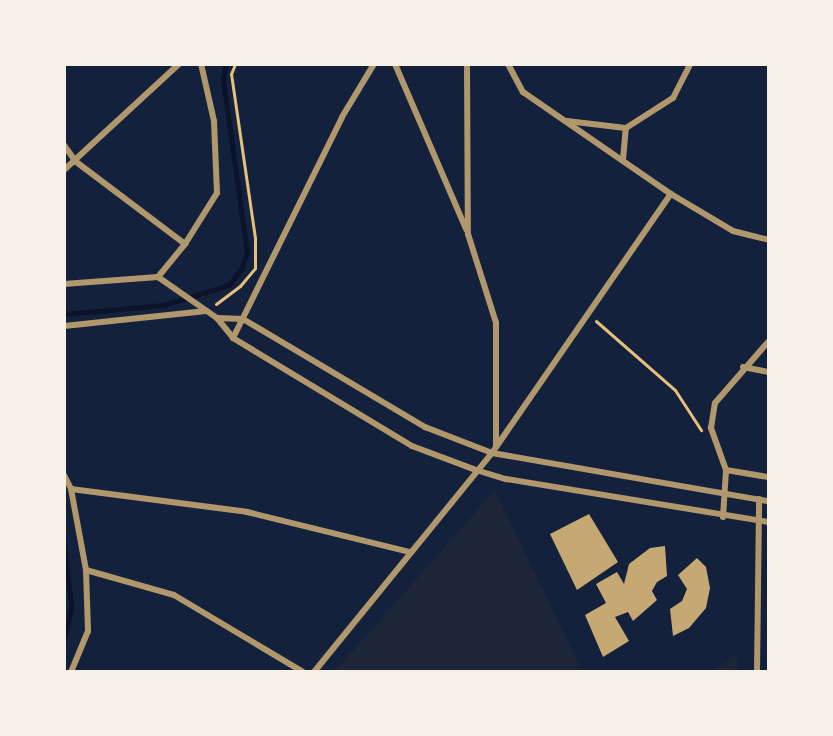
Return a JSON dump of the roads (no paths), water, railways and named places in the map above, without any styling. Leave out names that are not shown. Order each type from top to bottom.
[{"type":"street","points":[[64,170],[179,64]]},
{"type":"street","points":[[64,284],[158,277],[185,244],[217,194],[214,122],[201,64]]},
{"type":"street","points":[[233,338],[342,117],[374,64]]},
{"type":"street","points":[[394,64],[468,234],[496,323],[494,450]]},
{"type":"street","points":[[467,64],[468,234]]},
{"type":"street","points":[[508,64],[523,92],[671,194],[733,231],[768,240]]},
{"type":"street","points":[[566,121],[627,128],[673,98],[690,64]]},
{"type":"street","points":[[623,160],[627,128]]},
{"type":"street","points":[[64,145],[75,162],[185,244]]},
{"type":"street","points":[[314,672],[494,450],[671,194]]},
{"type":"street","points":[[158,277],[170,288],[217,318],[233,338],[412,446],[506,479],[723,517],[768,522]]},
{"type":"street","points":[[64,326],[205,310]]},
{"type":"street","points":[[217,318],[243,319],[425,427],[494,450],[768,501]]},
{"type":"street","points":[[723,517],[726,470],[711,428],[715,402],[743,367],[768,342]]},
{"type":"street","points":[[743,367],[768,372]]},
{"type":"street","points":[[726,470],[768,477]]},
{"type":"street","points":[[64,475],[71,489],[86,570],[88,631],[70,672]]},
{"type":"street","points":[[71,489],[247,512],[410,552]]},
{"type":"street","points":[[757,672],[756,519],[759,499]]},
{"type":"street","points":[[86,570],[174,595],[303,672]]},
{"type":"waterway","points":[[64,314],[164,305],[229,285],[242,268],[247,253],[223,79],[226,64]]},
{"type":"waterway","points":[[64,543],[72,608],[64,639]]}]
